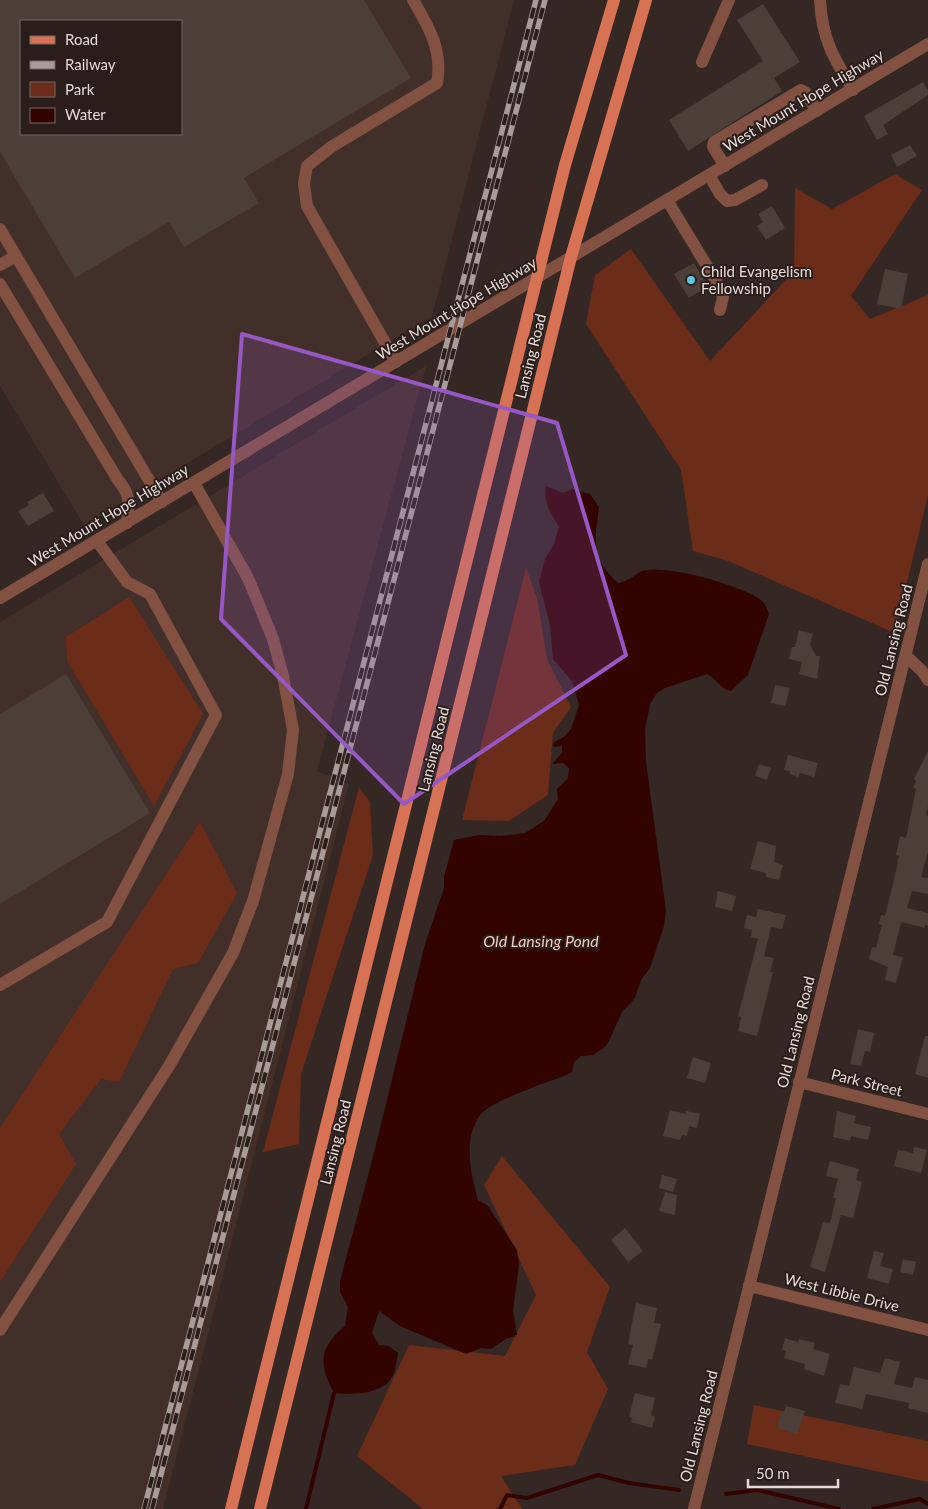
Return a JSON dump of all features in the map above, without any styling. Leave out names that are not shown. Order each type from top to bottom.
[{"type":"main road","name":"Lansing Road","points":[[231,1509],[564,165],[614,0]]},
{"type":"main road","name":"Lansing Road","points":[[260,1509],[571,257],[646,0]]},
{"type":"street","points":[[396,362],[307,206],[304,184],[307,166],[331,147],[437,83],[440,66],[434,39],[413,0]]},
{"type":"street","points":[[702,62],[729,0]]},
{"type":"street","points":[[820,0],[824,36],[852,90]]},
{"type":"street","name":"West Mount Hope Highway","points":[[0,598],[928,44]]},
{"type":"street","points":[[724,166],[713,147],[714,142],[801,90],[805,92],[817,111]]},
{"type":"street","points":[[709,175],[720,194],[727,201],[735,200],[762,185]]},
{"type":"street","points":[[667,200],[719,286],[723,298],[720,310]]},
{"type":"street","points":[[0,229],[162,502]]},
{"type":"street","points":[[0,265],[16,256]]},
{"type":"street","points":[[0,284],[118,480],[126,489],[130,500],[127,523]]},
{"type":"street","points":[[0,1330],[169,1066],[233,953],[253,901],[288,774],[292,730],[283,676],[273,639],[248,578],[194,483]]},
{"type":"street","points":[[0,986],[107,922],[216,715],[150,594],[127,582],[97,540]]},
{"type":"street","name":"Old Lansing Road","points":[[694,1509],[928,564]]},
{"type":"street","points":[[906,656],[922,671],[928,680]]},
{"type":"street","name":"Park Street","points":[[799,1082],[928,1114]]},
{"type":"street","name":"West Libbie Drive","points":[[749,1286],[928,1330]]},
{"type":"highlighted area","points":[[242,334],[557,423],[626,655],[404,804],[221,619]]},
{"type":"shaded area","points":[[0,0],[514,0],[432,316],[84,525],[0,386]]},
{"type":"shaded area","points":[[426,366],[317,771],[349,784],[163,1509],[0,1509],[0,622]]},
{"type":"green space","points":[[895,174],[922,190],[851,296],[870,319],[928,295],[928,495],[895,633],[728,561],[693,551],[681,470],[586,324],[595,275],[631,249],[710,361],[794,271],[795,188],[832,209]]},
{"type":"green space","points":[[526,568],[537,598],[547,659],[571,707],[553,733],[548,795],[509,821],[462,820]]},
{"type":"green space","points":[[129,597],[203,714],[154,806],[67,661],[66,637]]},
{"type":"green space","points":[[359,787],[370,802],[373,855],[301,1074],[299,1144],[263,1152]]},
{"type":"green space","points":[[200,822],[237,893],[198,963],[173,969],[119,1082],[101,1079],[59,1134],[76,1164],[0,1282],[0,1128]]},
{"type":"green space","points":[[502,1156],[610,1287],[587,1352],[608,1389],[575,1465],[501,1476],[522,1509],[423,1509],[357,1456],[409,1345],[505,1356],[536,1295],[484,1185]]},
{"type":"green space","points":[[754,1405],[928,1441],[928,1482],[747,1444]]},
{"type":"water","name":"Old Lansing Pond","points":[[546,486],[563,493],[572,489],[590,494],[599,507],[596,548],[603,565],[618,583],[626,581],[646,570],[688,574],[738,588],[751,594],[762,601],[769,614],[748,675],[731,691],[724,688],[707,674],[665,688],[657,693],[650,704],[645,730],[646,762],[666,910],[664,926],[650,968],[641,980],[635,998],[622,1012],[605,1047],[593,1055],[581,1056],[574,1062],[572,1072],[492,1106],[481,1114],[475,1124],[470,1145],[470,1156],[478,1200],[488,1206],[517,1250],[519,1265],[513,1311],[517,1335],[506,1339],[491,1349],[481,1348],[466,1354],[400,1326],[379,1311],[372,1333],[379,1345],[388,1346],[398,1353],[394,1373],[384,1386],[377,1390],[350,1394],[334,1393],[325,1373],[324,1356],[330,1342],[345,1326],[348,1307],[340,1292],[340,1281],[374,1153],[425,944],[444,888],[444,877],[454,840],[479,835],[501,836],[525,833],[544,821],[558,799],[557,789],[568,778],[569,768],[563,763],[552,764],[562,753],[562,746],[554,747],[553,743],[564,737],[571,729],[579,705],[572,681],[553,659],[550,625],[539,582],[545,559],[554,544],[559,527],[547,503]]},
{"type":"building","points":[[0,0],[364,0],[411,78],[244,178],[259,203],[184,247],[169,222],[75,278],[0,152]]},
{"type":"building","points":[[763,4],[800,62],[774,78],[782,91],[688,151],[669,120],[763,61],[737,20]]},
{"type":"building","points":[[923,82],[928,90],[928,95],[883,125],[888,134],[877,140],[864,116]]},
{"type":"building","points":[[910,145],[917,156],[897,167],[891,155]]},
{"type":"building","name":"Child Evangelism Fellowship","points":[[772,206],[785,228],[766,240],[757,226],[763,222],[758,214]]},
{"type":"building","name":"Child Evangelism Fellowship","points":[[694,263],[708,286],[689,298],[674,274]]},
{"type":"building","points":[[885,269],[908,274],[901,309],[877,304]]},
{"type":"building","points":[[43,493],[54,511],[28,526],[18,511],[29,505],[27,502]]},
{"type":"building","points":[[799,630],[813,634],[810,645],[816,656],[820,656],[817,679],[799,674],[802,662],[789,659],[792,647],[795,647]]},
{"type":"building","points":[[66,674],[150,813],[0,904],[0,714]]},
{"type":"building","points":[[775,685],[790,688],[785,706],[771,703]]},
{"type":"building","points":[[928,751],[928,806],[926,815],[928,816],[928,852],[921,877],[928,878],[928,894],[912,891],[907,908],[928,913],[928,925],[925,925],[925,928],[901,922],[893,955],[903,957],[896,983],[885,980],[888,967],[869,959],[872,947],[876,948],[882,925],[879,924],[881,915],[885,916],[898,863],[899,856],[896,855],[900,836],[906,838],[916,789],[913,787],[916,781],[914,779]]},
{"type":"building","points":[[788,755],[818,763],[814,777],[800,773],[798,777],[790,774],[790,771],[784,770]]},
{"type":"building","points":[[759,764],[771,768],[767,780],[755,776]]},
{"type":"building","points":[[758,841],[776,846],[774,862],[783,865],[779,880],[766,877],[766,873],[750,869]]},
{"type":"building","points":[[718,891],[736,896],[732,911],[715,907]]},
{"type":"building","points":[[758,909],[786,915],[782,929],[771,927],[764,956],[774,958],[770,972],[773,972],[757,1036],[738,1031],[741,1017],[738,1016],[758,939],[751,937],[752,930],[744,928],[747,915],[756,917]]},
{"type":"building","points":[[858,1029],[874,1033],[870,1052],[865,1051],[861,1066],[850,1064]]},
{"type":"building","points":[[925,1036],[928,1036],[928,1078],[915,1074]]},
{"type":"building","points":[[693,1057],[711,1063],[705,1083],[687,1078]]},
{"type":"building","points":[[670,1110],[686,1114],[686,1111],[700,1114],[697,1128],[689,1126],[687,1136],[682,1135],[680,1140],[663,1136]]},
{"type":"building","points":[[837,1111],[856,1116],[854,1123],[871,1127],[868,1140],[851,1136],[850,1141],[833,1137]]},
{"type":"building","points":[[914,1147],[927,1150],[921,1173],[894,1166],[898,1150],[913,1153]]},
{"type":"building","points":[[830,1161],[859,1169],[856,1180],[862,1182],[853,1218],[841,1215],[825,1272],[810,1267],[823,1222],[830,1223],[836,1198],[833,1198],[838,1179],[826,1176]]},
{"type":"building","points":[[662,1175],[677,1179],[673,1192],[659,1188]]},
{"type":"building","points":[[665,1192],[677,1195],[675,1215],[659,1211]]},
{"type":"building","points":[[625,1228],[643,1251],[628,1262],[611,1240]]},
{"type":"building","points":[[874,1251],[884,1253],[880,1266],[893,1269],[889,1284],[867,1278]]},
{"type":"building","points":[[903,1259],[916,1262],[913,1275],[900,1272]]},
{"type":"building","points":[[636,1303],[657,1308],[654,1323],[661,1324],[652,1360],[648,1359],[646,1368],[628,1364],[633,1345],[628,1344]]},
{"type":"building","points":[[785,1338],[798,1342],[799,1339],[815,1343],[813,1349],[830,1354],[824,1376],[804,1369],[805,1364],[784,1358],[786,1351],[782,1350]]},
{"type":"building","points":[[885,1358],[900,1362],[894,1384],[912,1388],[915,1377],[928,1380],[928,1413],[908,1408],[909,1403],[866,1394],[862,1409],[835,1403],[840,1384],[849,1386],[854,1367],[880,1373]]},
{"type":"building","points":[[635,1393],[655,1398],[651,1415],[655,1417],[652,1428],[631,1422],[632,1418],[629,1417]]},
{"type":"building","points":[[786,1406],[805,1411],[797,1434],[777,1428],[781,1412],[784,1413]]},
{"type":"waterway","points":[[306,1509],[334,1393]]},
{"type":"waterway","points":[[500,1509],[507,1495],[527,1498],[598,1475],[629,1483],[679,1490]]},
{"type":"waterway","points":[[726,1494],[757,1490],[839,1509]]},
{"type":"waterway","points":[[873,1509],[920,1499],[928,1504]]},
{"type":"railway","points":[[144,1509],[536,0]]},
{"type":"railway","points":[[152,1509],[545,0]]},
{"type":"place","name":"Child Evangelism Fellowship","points":[[691,280]]}]
